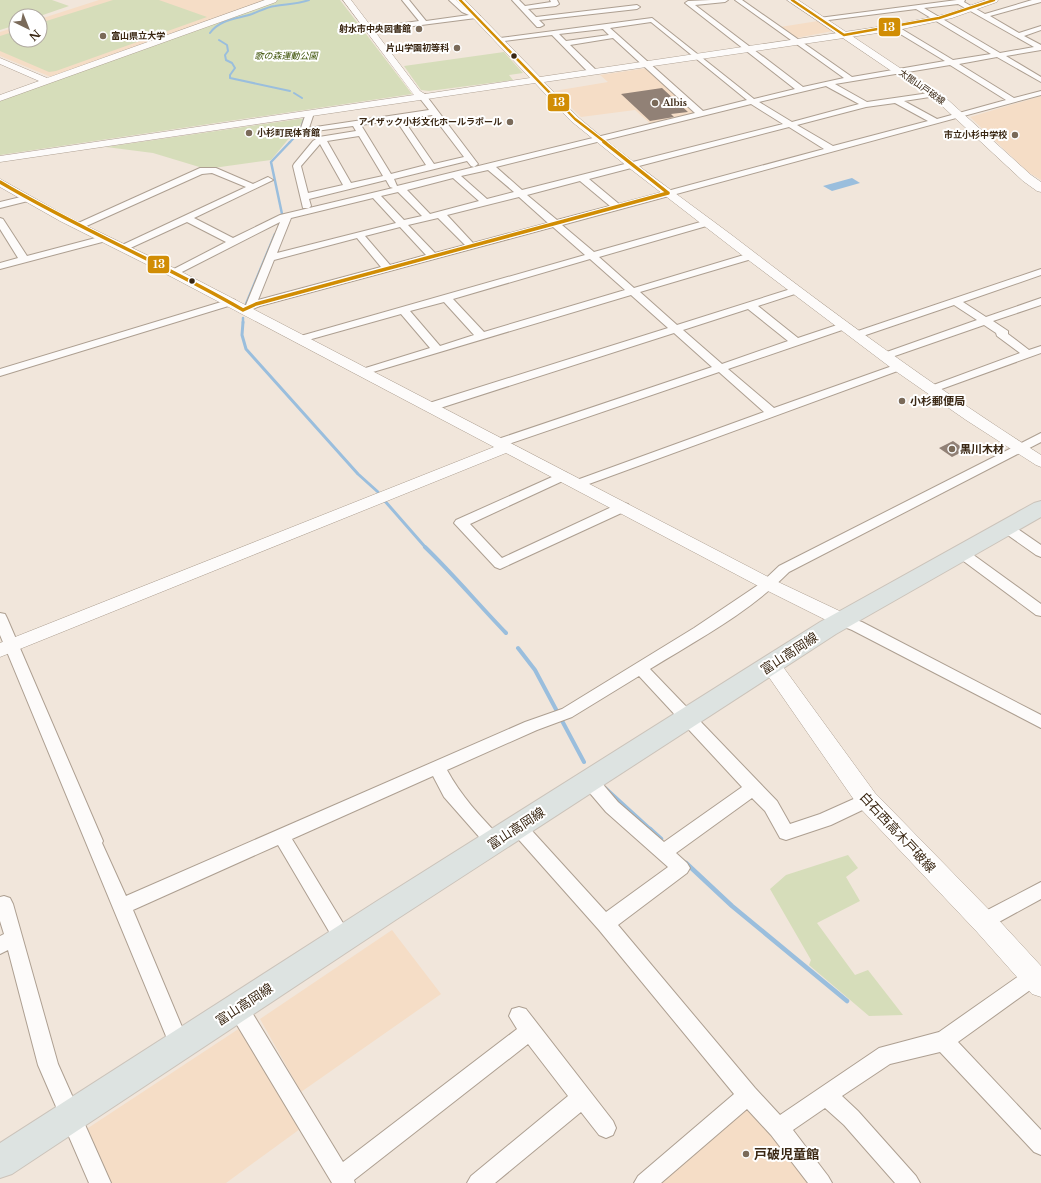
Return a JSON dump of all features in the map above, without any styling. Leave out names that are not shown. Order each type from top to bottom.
[{"type":"main road","name":"太閤山戸破線","points":[[792,0],[933,94],[1027,178],[1041,188]]},
{"type":"main road","name":"富山高岡線","points":[[0,1162],[589,780],[842,620],[963,554],[1041,508]]},
{"type":"main road","name":"白石西高木戸破線","points":[[771,665],[867,800],[1037,981]]},
{"type":"street","points":[[0,98],[273,0]]},
{"type":"street","points":[[347,0],[477,169]]},
{"type":"street","points":[[405,0],[424,23]]},
{"type":"street","points":[[452,0],[464,11],[475,15]]},
{"type":"street","points":[[460,0],[575,119],[632,165],[899,367],[971,418],[1041,462]]},
{"type":"street","points":[[515,0],[534,19],[565,43],[593,72]]},
{"type":"street","points":[[523,8],[556,4],[553,0]]},
{"type":"street","points":[[725,0],[705,3],[688,3],[802,90]]},
{"type":"street","points":[[738,0],[849,78]]},
{"type":"street","points":[[0,159],[844,35],[936,19],[994,0]]},
{"type":"street","points":[[1011,0],[1035,9]]},
{"type":"street","points":[[984,16],[1039,0]]},
{"type":"street","points":[[821,19],[960,1],[1041,48]]},
{"type":"street","points":[[534,19],[637,6]]},
{"type":"street","points":[[917,7],[1041,80]]},
{"type":"street","points":[[870,13],[1013,101]]},
{"type":"street","points":[[370,30],[475,15]]},
{"type":"street","points":[[500,40],[652,20],[753,101],[831,149]]},
{"type":"street","points":[[604,26],[701,114]]},
{"type":"street","points":[[1019,35],[1041,28]]},
{"type":"street","points":[[565,43],[615,36]]},
{"type":"street","points":[[174,272],[287,216],[849,78],[1041,48]]},
{"type":"street","points":[[0,61],[47,81]]},
{"type":"street","points":[[827,83],[866,105]]},
{"type":"street","points":[[0,373],[241,306],[388,269],[1041,93]]},
{"type":"street","points":[[269,258],[866,105],[933,94]]},
{"type":"street","points":[[896,100],[935,121]]},
{"type":"street","points":[[364,105],[374,121]]},
{"type":"street","points":[[310,113],[304,131],[434,112]]},
{"type":"street","points":[[398,118],[432,167]]},
{"type":"street","points":[[356,124],[388,177],[398,189],[428,217]]},
{"type":"street","points":[[311,211],[307,208],[296,166],[316,143],[322,139],[361,133]]},
{"type":"street","points":[[322,139],[349,187]]},
{"type":"street","points":[[304,197],[470,158]]},
{"type":"street","points":[[489,166],[772,413]]},
{"type":"street","points":[[79,226],[200,171],[213,170],[253,187]]},
{"type":"street","points":[[455,175],[485,202]]},
{"type":"street","points":[[582,178],[617,207]]},
{"type":"street","points":[[123,248],[268,180]]},
{"type":"street","points":[[0,182],[25,199],[103,239],[174,272],[241,306],[362,372],[768,584],[857,626],[1041,722]]},
{"type":"street","points":[[375,194],[433,257]]},
{"type":"street","points":[[0,205],[25,199]]},
{"type":"street","points":[[440,214],[471,246]]},
{"type":"street","points":[[241,306],[269,258],[287,216]]},
{"type":"street","points":[[187,218],[234,242]]},
{"type":"street","points":[[0,221],[24,260]]},
{"type":"street","points":[[300,339],[707,223]]},
{"type":"street","points":[[359,235],[388,269]]},
{"type":"street","points":[[0,266],[103,239]]},
{"type":"street","points":[[0,243],[12,240]]},
{"type":"street","points":[[362,372],[751,256]]},
{"type":"street","points":[[856,335],[1041,272]]},
{"type":"street","points":[[430,407],[797,290]]},
{"type":"street","points":[[446,298],[481,336]]},
{"type":"street","points":[[885,356],[1041,301]]},
{"type":"street","points":[[956,302],[1004,333],[1002,334],[1028,354]]},
{"type":"street","points":[[750,305],[796,342]]},
{"type":"street","points":[[403,310],[437,349]]},
{"type":"street","points":[[6,647],[503,445],[720,368],[844,326]]},
{"type":"street","points":[[932,390],[1041,349]]},
{"type":"street","points":[[578,484],[899,367]]},
{"type":"street","points":[[122,906],[531,726],[561,715],[699,632],[766,587],[784,569],[1041,437]]},
{"type":"street","points":[[563,476],[461,523],[500,564],[623,507]]},
{"type":"street","points":[[1007,528],[1041,552]]},
{"type":"street","points":[[963,554],[1041,611]]},
{"type":"street","points":[[0,618],[6,647],[95,844],[180,1046]]},
{"type":"street","points":[[640,668],[771,806],[786,833],[825,820],[867,800]]},
{"type":"street","points":[[437,768],[450,792],[494,842]]},
{"type":"street","points":[[589,780],[612,807],[681,868],[605,924]]},
{"type":"street","points":[[663,853],[753,788]]},
{"type":"street","points":[[518,827],[605,924],[778,1128],[821,1183]]},
{"type":"street","points":[[281,836],[343,939]]},
{"type":"street","points":[[982,922],[1041,890]]},
{"type":"street","points":[[4,904],[7,941],[48,1065],[100,1183]]},
{"type":"street","points":[[778,1128],[886,1055],[943,1041],[1037,981]]},
{"type":"street","points":[[238,1008],[342,1180],[525,1023],[606,1128]]},
{"type":"street","points":[[943,1041],[1041,1145]]},
{"type":"street","points":[[645,1183],[748,1094]]},
{"type":"street","points":[[827,1096],[851,1118],[909,1183]]},
{"type":"street","points":[[478,1183],[582,1098]]},
{"type":"shaded area","name":"富山県立大学","points":[[99,0],[267,0],[51,77],[0,56],[0,32],[8,30],[8,48],[48,48],[48,16]]},
{"type":"shaded area","points":[[818,21],[833,31],[796,38],[780,27]]},
{"type":"shaded area","points":[[647,68],[696,114],[651,124],[635,110],[581,117],[554,91],[608,82],[600,75]]},
{"type":"shaded area","name":"市立小杉中学校","points":[[1041,96],[1041,180],[1028,172],[970,117]]},
{"type":"shaded area","points":[[392,930],[441,994],[301,1092],[260,1019]]},
{"type":"shaded area","points":[[243,1026],[300,1129],[226,1183],[107,1183],[82,1132]]},
{"type":"shaded area","points":[[745,1104],[809,1183],[657,1183]]},
{"type":"green space","points":[[0,0],[52,0],[69,6],[48,13],[48,8],[8,8],[8,28],[0,30]]},
{"type":"green space","name":"富山県立大学","points":[[113,0],[159,0],[207,17],[56,71],[49,72],[0,51],[0,36],[8,34],[8,48],[48,48],[48,20]]},
{"type":"green space","name":"歌の森運動公園","points":[[276,0],[340,0],[412,94],[0,155],[0,100]]},
{"type":"green space","points":[[504,52],[523,73],[509,75],[513,80],[429,91],[421,90],[404,66]]},
{"type":"green space","name":"小杉町民体育館","points":[[306,118],[271,160],[206,169],[153,153],[106,147]]},
{"type":"green space","points":[[848,855],[858,868],[846,877],[860,901],[817,923],[855,975],[868,970],[903,1015],[869,1016],[809,965],[811,960],[770,889],[786,875]]},
{"type":"water","points":[[852,178],[860,183],[832,191],[823,186]]},
{"type":"building","name":"Albis","points":[[662,88],[688,112],[671,114],[674,117],[650,121],[621,94]]},
{"type":"building","name":"黒川木材","points":[[953,441],[966,450],[952,457],[939,448]]},
{"type":"waterway","points":[[210,33],[214,28],[229,20],[252,14],[266,8],[309,0]]},
{"type":"waterway","points":[[219,40],[227,45],[228,51],[225,55],[226,60],[232,63],[235,68],[230,75],[230,78],[290,91]]},
{"type":"waterway","points":[[294,93],[302,98]]},
{"type":"waterway","points":[[290,142],[299,133],[304,119]]},
{"type":"waterway","points":[[282,214],[271,162],[290,142]]},
{"type":"waterway","points":[[246,304],[275,234]]},
{"type":"waterway","points":[[243,322],[242,335],[246,349],[358,474],[378,492]]},
{"type":"waterway","points":[[384,500],[426,548]]},
{"type":"waterway","points":[[426,548],[506,633]]},
{"type":"waterway","points":[[518,648],[535,670],[584,762]]},
{"type":"waterway","points":[[605,788],[651,830]]},
{"type":"waterway","points":[[650,829],[661,839]]},
{"type":"waterway","points":[[686,863],[732,906],[847,1001]]},
{"type":"transit line","name":"13","points":[[460,0],[575,119],[668,193]]},
{"type":"transit line","name":"13","points":[[792,0],[844,35],[939,18],[994,0]]},
{"type":"transit line","name":"13","points":[[0,182],[60,216],[183,277],[243,310],[256,304],[668,193]]},
{"type":"place","name":"射水市中央図書館","points":[[419,29]]},
{"type":"place","name":"富山県立大学","points":[[103,36]]},
{"type":"place","name":"片山学園初等科","points":[[457,48]]},
{"type":"place","name":"Albis","points":[[655,103]]},
{"type":"place","name":"アイザック小杉文化ホールラポール","points":[[510,122]]},
{"type":"place","name":"小杉町民体育館","points":[[249,133]]},
{"type":"place","name":"市立小杉中学校","points":[[1015,135]]},
{"type":"place","name":"小杉郵便局","points":[[902,401]]},
{"type":"place","name":"黒川木材","points":[[952,449]]},
{"type":"place","name":"戸破児童館","points":[[746,1154]]}]
